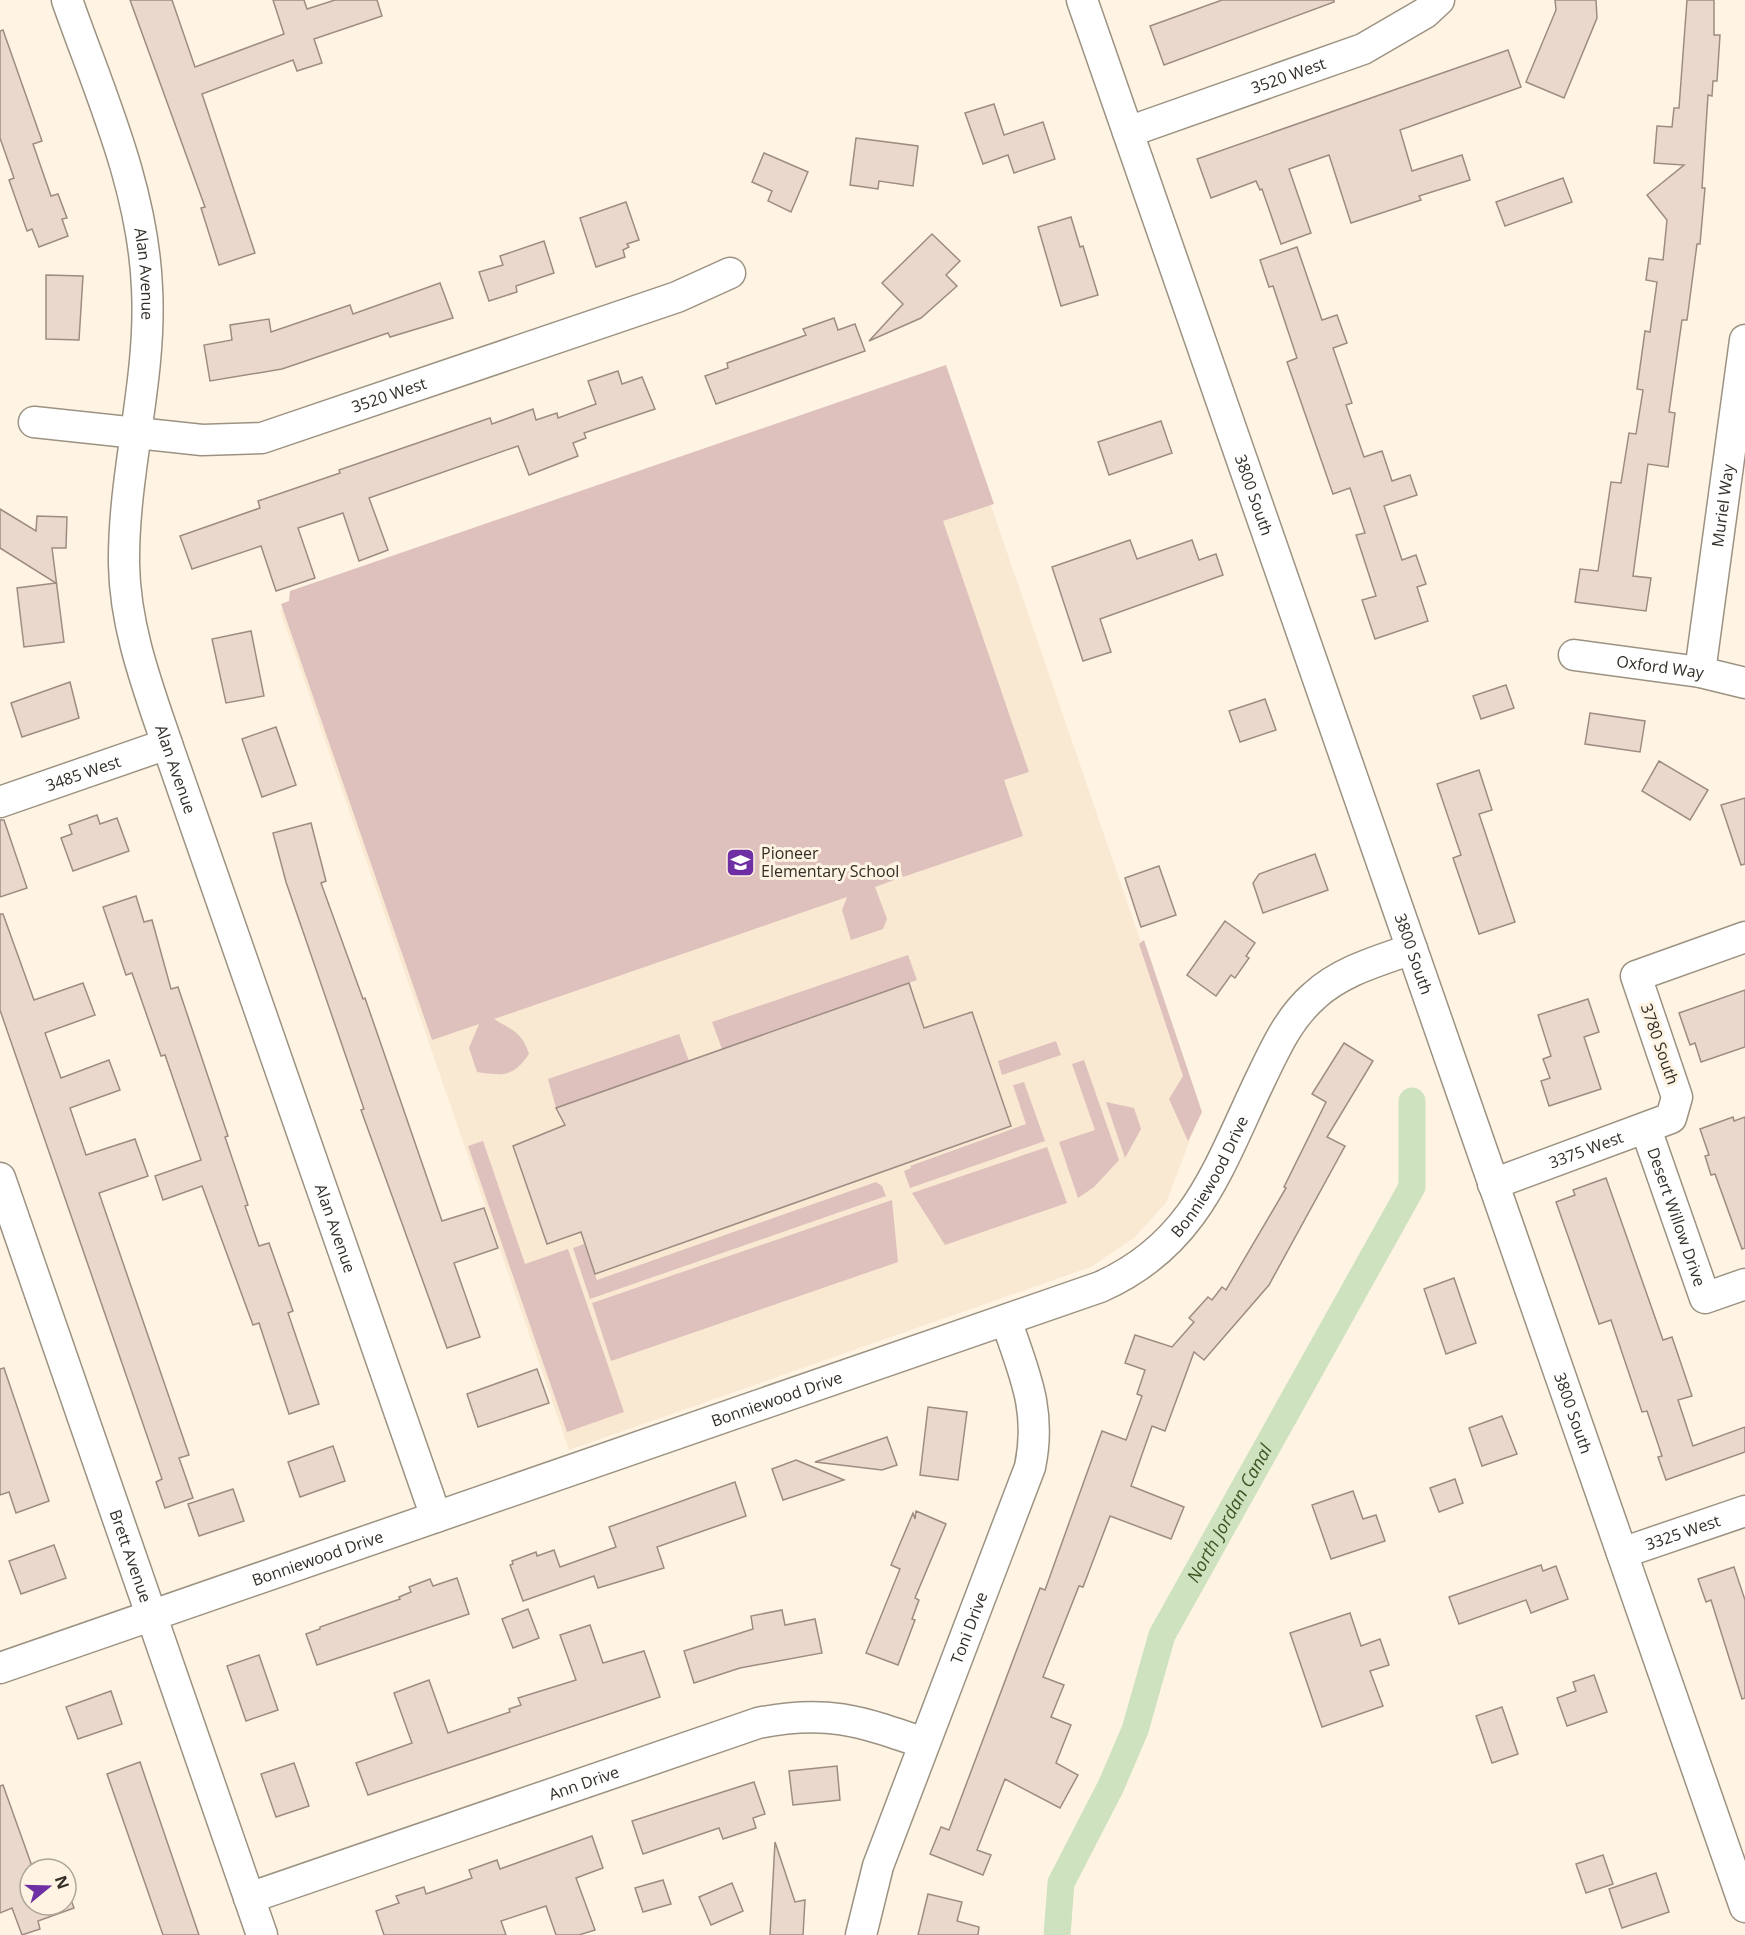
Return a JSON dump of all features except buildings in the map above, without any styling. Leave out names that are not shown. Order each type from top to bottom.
[{"type":"street","name":"Alan Avenue","points":[[67,0],[132,186],[142,230],[148,290],[147,327],[125,539],[125,588],[140,663],[436,1517]]},
{"type":"street","name":"3800 South","points":[[1082,0],[1745,1907]]},
{"type":"street","name":"3520 West","points":[[1128,132],[1364,49],[1418,17],[1439,0]]},
{"type":"street","name":"3520 West","points":[[34,422],[223,441],[277,434],[677,297],[730,273]]},
{"type":"street","name":"Muriel Way","points":[[1700,672],[1745,340]]},
{"type":"street","name":"Oxford Way","points":[[1574,655],[1700,672],[1745,683]]},
{"type":"street","name":"3485 West","points":[[0,802],[167,744]]},
{"type":"street","name":"3780 South","points":[[1675,1112],[1677,1097],[1675,1087],[1636,976],[1745,938]]},
{"type":"street","name":"Bonniewood Drive","points":[[0,1668],[1115,1281],[1145,1264],[1165,1246],[1199,1203],[1278,1042],[1302,1007],[1315,994],[1345,975],[1412,949]]},
{"type":"street","name":"3375 West","points":[[1493,1184],[1665,1122],[1675,1112]]},
{"type":"street","name":"Desert Willow Drive","points":[[1646,1129],[1705,1298],[1745,1284]]},
{"type":"street","name":"Brett Avenue","points":[[0,1178],[262,1935]]},
{"type":"street","name":"Toni Drive","points":[[861,1935],[878,1866],[1024,1488],[1034,1446],[1033,1404],[1006,1320]]},
{"type":"street","name":"3325 West","points":[[1622,1553],[1745,1510]]},
{"type":"street","name":"Ann Drive","points":[[249,1898],[758,1724],[788,1717],[846,1718],[924,1743]]},
{"type":"shaded area","points":[[946,365],[994,504],[943,521],[1029,772],[1004,780],[1023,836],[903,877],[898,861],[889,864],[894,880],[875,887],[887,919],[883,929],[851,940],[842,910],[847,897],[494,1019],[511,1029],[523,1040],[529,1054],[513,1071],[501,1074],[477,1072],[469,1048],[479,1024],[432,1040],[281,604],[289,601],[290,591]]},
{"type":"shaded area","name":"Pioneer Elementary School","points":[[948,380],[1200,1114],[1166,1203],[1134,1238],[1091,1267],[569,1450],[280,610]]},
{"type":"shaded area","points":[[1144,940],[1202,1112],[1188,1141],[1169,1099],[1183,1076],[1139,944]]},
{"type":"shaded area","points":[[908,955],[917,980],[722,1049],[712,1022]]},
{"type":"shaded area","points":[[679,1034],[689,1061],[556,1108],[548,1079]]},
{"type":"shaded area","points":[[1056,1041],[1061,1055],[1002,1075],[998,1061]]},
{"type":"shaded area","points":[[1084,1060],[1119,1160],[1094,1187],[1078,1198],[1059,1142],[1095,1130],[1072,1064]]},
{"type":"shaded area","points":[[1024,1082],[1045,1141],[910,1188],[904,1171],[911,1168],[910,1166],[1026,1124],[1013,1085]]},
{"type":"shaded area","points":[[1106,1102],[1134,1108],[1141,1129],[1125,1158]]},
{"type":"shaded area","points":[[483,1141],[525,1264],[568,1249],[624,1412],[567,1432],[468,1146]]},
{"type":"shaded area","points":[[1047,1147],[1067,1203],[945,1245],[912,1193]]},
{"type":"shaded area","points":[[876,1182],[882,1186],[886,1196],[590,1299],[573,1248],[584,1244],[597,1280]]},
{"type":"shaded area","points":[[892,1200],[898,1262],[611,1361],[592,1303]]},
{"type":"waterway","name":"North Jordan Canal","points":[[1057,1935],[1061,1883],[1111,1786],[1135,1730],[1162,1635],[1412,1187],[1412,1101]]},
{"type":"place","name":"Pioneer Elementary School","points":[[740,862]]}]
